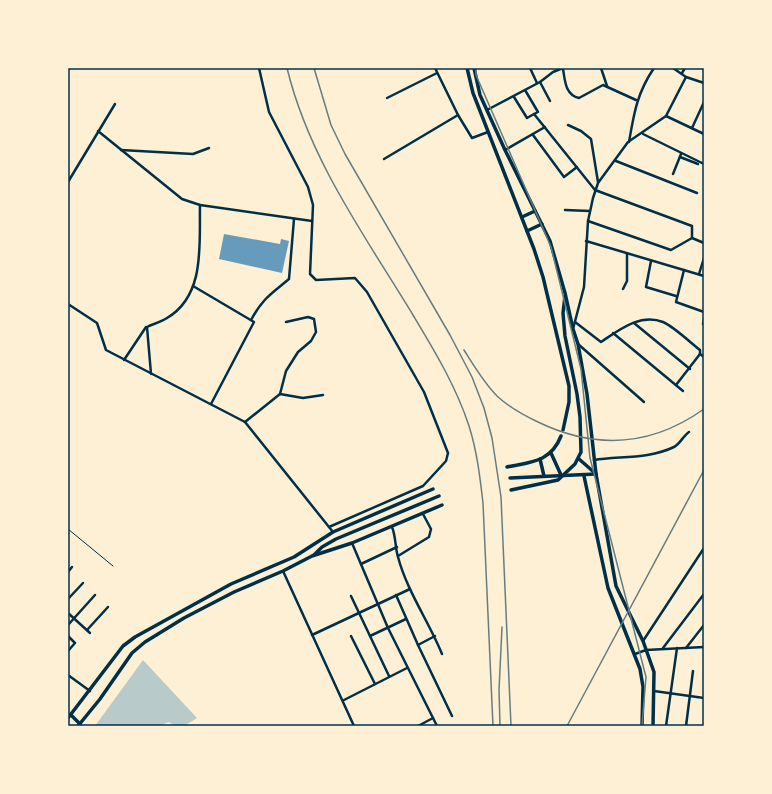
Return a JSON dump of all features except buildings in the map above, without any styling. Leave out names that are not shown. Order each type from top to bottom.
[{"type":"main road","points":[[466,68],[473,93],[522,217],[548,297],[569,386],[569,402],[563,430]]},
{"type":"main road","points":[[474,68],[480,95],[505,150],[550,241],[565,293],[578,344],[587,394],[596,474],[616,586],[646,650],[654,672],[653,726]]},
{"type":"main road","points":[[522,217],[535,211]]},
{"type":"main road","points":[[527,231],[542,224]]},
{"type":"main road","points":[[511,490],[558,480],[561,475],[572,468],[579,459],[582,444],[577,394],[565,336],[563,313],[565,293]]},
{"type":"main road","points":[[507,467],[540,459],[551,453],[554,451],[561,436]]},
{"type":"main road","points":[[551,453],[561,475]]},
{"type":"main road","points":[[540,459],[544,476]]},
{"type":"main road","points":[[579,459],[596,474]]},
{"type":"main road","points":[[510,478],[561,475],[584,476],[596,474]]},
{"type":"main road","points":[[584,476],[608,588],[635,654],[643,687],[642,726]]},
{"type":"main road","points":[[433,489],[333,532],[294,557],[231,584],[135,637],[123,646],[90,691],[69,716],[79,725],[100,699],[132,653],[145,642],[184,618],[234,592],[283,571],[312,556],[352,543],[442,505]]},
{"type":"main road","points":[[312,556],[322,547],[336,539],[439,496]]},
{"type":"street","points":[[259,68],[269,112],[308,187],[313,205],[310,274],[316,280],[355,278],[367,292],[424,392],[448,453],[446,461],[423,486],[329,527]]},
{"type":"street","points":[[435,68],[458,115],[472,138],[488,132]]},
{"type":"street","points":[[530,68],[537,83]]},
{"type":"street","points":[[487,110],[514,97],[540,82],[553,72],[563,68],[568,91],[576,98],[580,98],[599,87],[607,86],[636,100]]},
{"type":"street","points":[[601,68],[607,86]]},
{"type":"street","points":[[573,329],[584,286],[588,221],[595,190],[598,182],[616,161],[628,142],[636,100],[644,83],[654,68]]},
{"type":"street","points":[[672,68],[686,77],[704,83]]},
{"type":"street","points":[[682,74],[685,68]]},
{"type":"street","points":[[387,98],[437,72]]},
{"type":"street","points":[[628,142],[643,134],[666,116],[686,77]]},
{"type":"street","points":[[540,82],[550,101]]},
{"type":"street","points":[[514,97],[527,118],[538,112],[525,90]]},
{"type":"street","points":[[692,128],[704,102]]},
{"type":"street","points":[[68,182],[115,104]]},
{"type":"street","points":[[534,114],[595,190],[692,226],[692,238]]},
{"type":"street","points":[[384,159],[458,115]]},
{"type":"street","points":[[666,116],[704,134]]},
{"type":"street","points":[[568,125],[581,131],[591,139],[598,182]]},
{"type":"street","points":[[505,150],[545,127]]},
{"type":"street","points":[[98,132],[182,199],[200,204],[312,221]]},
{"type":"street","points":[[643,134],[698,164]]},
{"type":"street","points":[[533,135],[564,177],[577,167]]},
{"type":"street","points":[[121,150],[193,154],[209,148]]},
{"type":"street","points":[[681,155],[704,163]]},
{"type":"street","points":[[673,174],[681,155]]},
{"type":"street","points":[[616,161],[697,193]]},
{"type":"street","points":[[124,360],[146,327],[167,318],[188,298],[193,286],[199,262],[200,204]]},
{"type":"street","points":[[566,210],[590,212]]},
{"type":"street","points":[[251,320],[259,305],[270,292],[289,279],[294,219]]},
{"type":"street","points":[[588,221],[671,250],[692,238],[704,242]]},
{"type":"street","points":[[586,241],[704,276]]},
{"type":"street","points":[[623,289],[627,281],[627,254]]},
{"type":"street","points":[[699,274],[704,258]]},
{"type":"street","points":[[651,261],[646,287],[676,296]]},
{"type":"street","points":[[684,270],[676,296],[677,303],[704,312]]},
{"type":"street","points":[[193,286],[254,322],[211,404]]},
{"type":"street","points":[[68,304],[97,323],[106,350],[245,422],[333,532]]},
{"type":"street","points":[[245,422],[280,394],[286,371],[298,352],[311,341],[316,332],[314,319],[308,317],[286,322]]},
{"type":"street","points":[[702,324],[704,319]]},
{"type":"street","points":[[575,322],[601,342],[622,327],[640,320],[663,322],[700,350],[700,354],[704,357]]},
{"type":"street","points":[[633,323],[690,369]]},
{"type":"street","points":[[146,327],[151,374]]},
{"type":"street","points":[[613,333],[683,391]]},
{"type":"street","points":[[578,344],[644,402]]},
{"type":"street","points":[[676,385],[690,369],[700,354]]},
{"type":"street","points":[[280,394],[303,398],[323,395]]},
{"type":"street","points":[[594,460],[639,456],[664,451],[676,446],[689,432]]},
{"type":"street","points":[[398,556],[430,537],[431,528],[423,514]]},
{"type":"street","points":[[392,527],[398,547],[398,556],[410,589],[435,636],[442,654]]},
{"type":"street","points":[[352,543],[388,628],[437,726]]},
{"type":"street","points":[[361,564],[398,547]]},
{"type":"street","points":[[642,641],[704,548]]},
{"type":"street","points":[[68,572],[72,568]]},
{"type":"street","points":[[283,571],[344,700],[354,726]]},
{"type":"street","points":[[68,599],[83,583]]},
{"type":"street","points":[[312,634],[410,589]]},
{"type":"street","points":[[663,649],[704,594]]},
{"type":"street","points":[[68,625],[95,595]]},
{"type":"street","points":[[396,595],[452,716]]},
{"type":"street","points":[[351,596],[389,676]]},
{"type":"street","points":[[68,613],[89,632],[108,607]]},
{"type":"street","points":[[370,636],[406,619]]},
{"type":"street","points":[[686,648],[704,625]]},
{"type":"street","points":[[68,636],[75,643],[68,651]]},
{"type":"street","points":[[351,636],[376,684]]},
{"type":"street","points":[[418,645],[435,636]]},
{"type":"street","points":[[635,654],[646,650],[704,647]]},
{"type":"street","points":[[666,726],[677,648]]},
{"type":"street","points":[[344,700],[407,668]]},
{"type":"street","points":[[686,726],[692,671]]},
{"type":"street","points":[[68,674],[90,691]]},
{"type":"street","points":[[654,691],[671,692],[704,698]]},
{"type":"street","points":[[418,726],[433,718]]},
{"type":"lane","points":[[68,529],[113,566]]},
{"type":"shaded area","points":[[143,660],[197,718],[180,726],[169,722],[159,726],[95,726]]},
{"type":"water","points":[[224,234],[280,244],[281,239],[289,241],[282,273],[219,259]]},
{"type":"railway","points":[[287,68],[297,102],[309,134],[324,165],[340,196],[437,355],[458,397],[472,435],[483,503],[493,726]]},
{"type":"railway","points":[[314,68],[331,125],[345,154],[450,335],[472,377],[484,408],[492,438],[501,497],[511,726]]},
{"type":"railway","points":[[476,68],[476,75],[551,247],[581,369],[590,458],[646,677],[642,726]]},
{"type":"railway","points":[[464,350],[488,386],[507,404],[538,422],[560,431],[581,437],[602,440],[623,440],[644,437],[664,431],[704,409]]},
{"type":"railway","points":[[567,726],[704,470]]},
{"type":"railway","points":[[500,726],[499,690],[502,627]]}]
